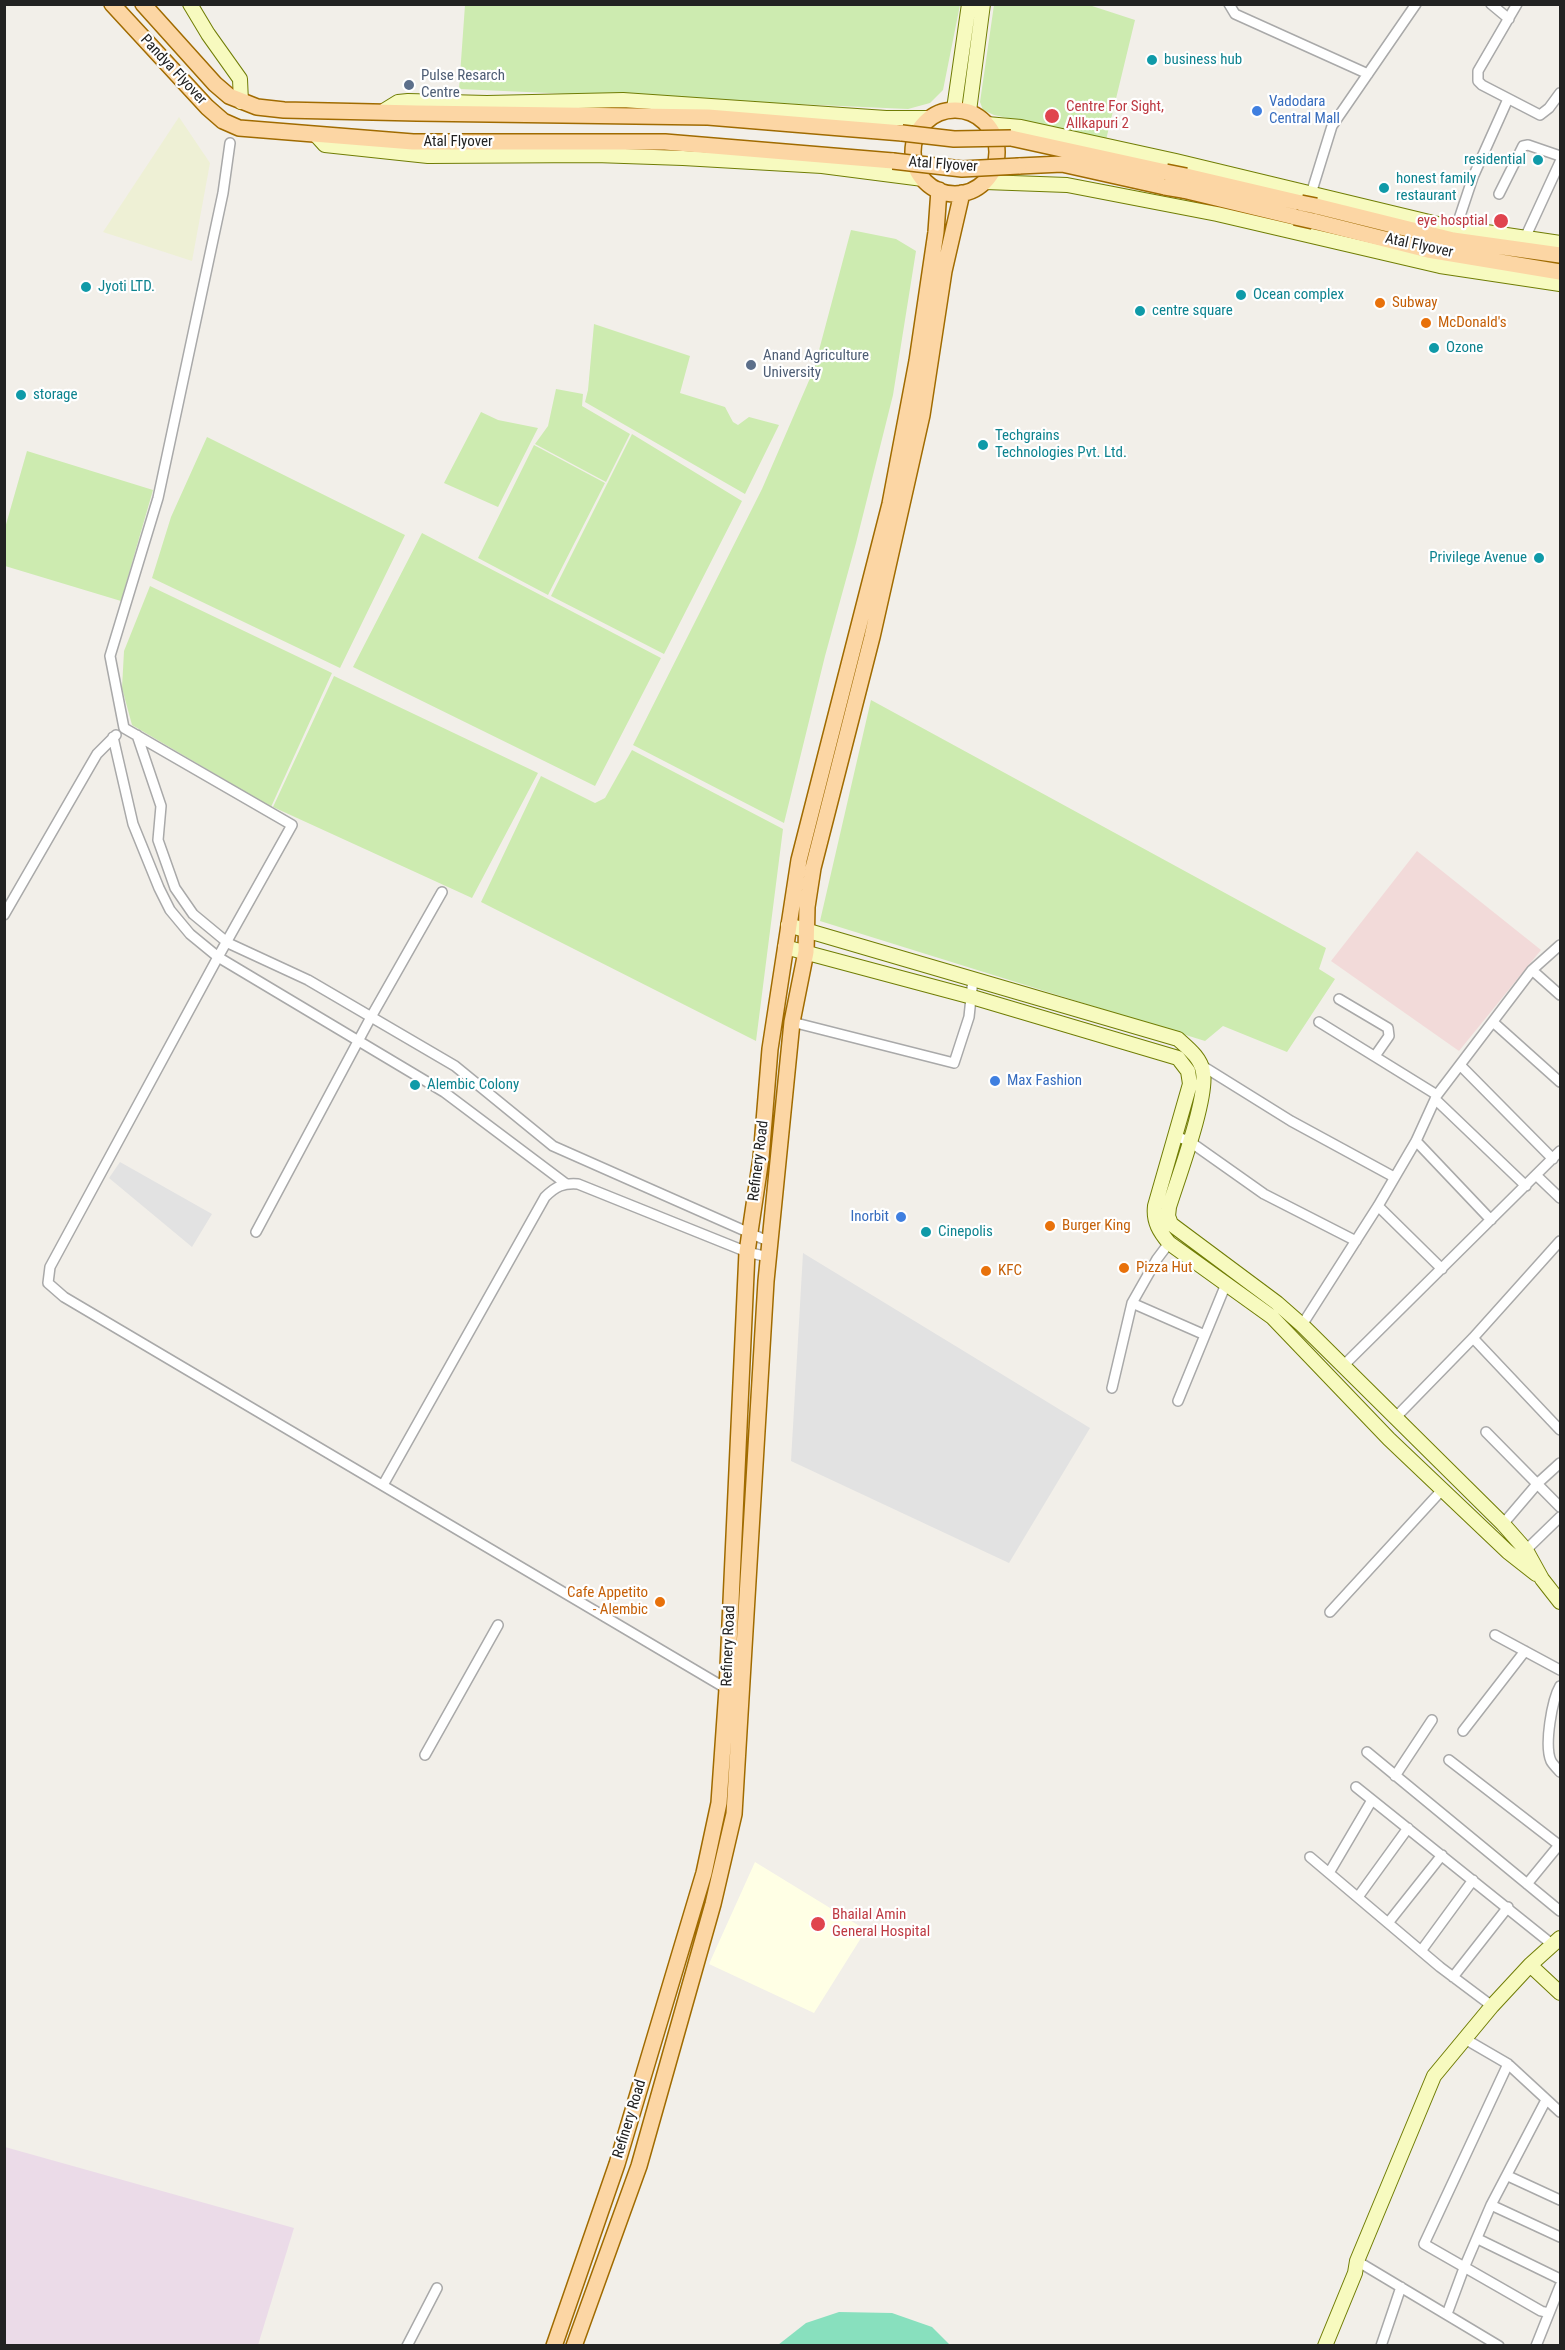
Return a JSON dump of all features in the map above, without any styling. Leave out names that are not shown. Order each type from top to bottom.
[{"type":"main road","name":"Pandya Flyover","points":[[112,4],[223,121],[239,128],[315,134]]},
{"type":"main road","name":"Pandya Flyover","points":[[143,4],[215,84],[229,96],[241,102]]},
{"type":"main road","name":"Atal Flyover","points":[[241,102],[257,107],[284,110],[708,117],[954,139],[1011,138],[1156,169],[1419,232],[1517,250],[1560,255]]},
{"type":"main road","points":[[962,110],[981,118],[987,124],[996,142],[997,157],[993,170],[985,182],[973,190],[946,193],[923,179],[916,168],[913,154],[914,141],[920,128],[929,118],[941,112],[962,110]]},
{"type":"main road","name":"Atal Flyover","points":[[315,134],[413,142],[665,142],[962,169],[1062,164],[1213,197],[1428,250],[1560,272]]},
{"type":"main road","points":[[924,362],[939,190]]},
{"type":"main road","points":[[884,556],[890,504],[962,193]]},
{"type":"main road","name":"Refinery Road","points":[[554,2346],[617,2164],[704,1873],[719,1803],[728,1673],[747,1252],[761,1158],[770,1049],[799,860],[884,556]]},
{"type":"main road","name":"Refinery Road","points":[[574,2346],[639,2166],[731,1835],[738,1783],[769,1250],[792,1022],[806,952],[807,907],[813,868],[872,637],[884,556]]},
{"type":"main road","points":[[728,1673],[744,1676]]},
{"type":"street","points":[[190,4],[240,79],[241,102]]},
{"type":"street","points":[[962,110],[969,4]]},
{"type":"street","points":[[962,110],[983,4]]},
{"type":"street","points":[[1229,4],[1235,14],[1368,74]]},
{"type":"street","points":[[1302,233],[1310,194],[1332,126],[1416,4]]},
{"type":"street","points":[[1491,4],[1509,19]]},
{"type":"street","points":[[1517,4],[1477,76],[1482,86],[1540,115],[1549,108],[1560,93]]},
{"type":"street","points":[[1456,228],[1473,177],[1508,99]]},
{"type":"street","points":[[385,110],[398,102],[408,100],[487,103],[623,100],[886,118],[929,118]]},
{"type":"street","points":[[987,124],[1021,127],[1176,161],[1456,228],[1560,243]]},
{"type":"street","points":[[315,134],[325,145],[428,156],[596,155],[683,158],[822,166],[923,179]]},
{"type":"street","points":[[124,728],[110,657],[158,498],[223,193],[230,143]]},
{"type":"street","points":[[1499,194],[1523,146],[1528,145],[1560,156]]},
{"type":"street","points":[[1175,205],[1176,161]]},
{"type":"street","points":[[1525,238],[1560,162]]},
{"type":"street","points":[[985,182],[1067,184],[1175,205],[1440,266],[1560,284]]},
{"type":"street","points":[[124,728],[292,825],[50,1267],[48,1283],[64,1297],[727,1689]]},
{"type":"street","points":[[4,915],[97,754],[124,728]]},
{"type":"street","points":[[137,735],[161,806],[158,840],[175,888],[193,914],[228,943],[308,980],[455,1065],[553,1146],[750,1234],[769,1250]]},
{"type":"street","points":[[113,737],[133,824],[170,910],[190,933],[218,957],[444,1092],[565,1183]]},
{"type":"street","points":[[256,1232],[371,1017],[442,892]]},
{"type":"street","points":[[788,925],[806,928],[1178,1040],[1194,1054],[1200,1065],[1204,1085],[1190,1142],[1169,1207],[1168,1216],[1171,1224],[1277,1303],[1302,1325],[1503,1524],[1526,1550],[1542,1579]]},
{"type":"street","points":[[1302,1325],[1378,1206],[1416,1141],[1436,1097],[1532,970],[1560,945]]},
{"type":"street","points":[[785,946],[972,997],[1178,1058],[1188,1071],[1190,1084],[1154,1214],[1158,1228],[1169,1243],[1284,1328],[1360,1411],[1508,1552],[1558,1594]]},
{"type":"street","points":[[1532,970],[1560,995]]},
{"type":"street","points":[[792,1022],[954,1063],[969,1017],[973,979]]},
{"type":"street","points":[[1339,999],[1388,1028],[1389,1036],[1375,1056]]},
{"type":"street","points":[[1319,1022],[1436,1097],[1526,1186]]},
{"type":"street","points":[[1492,1022],[1560,1082]]},
{"type":"street","points":[[1200,1065],[1291,1120],[1394,1177]]},
{"type":"street","points":[[1460,1065],[1553,1159]]},
{"type":"street","points":[[1175,1136],[1190,1142],[1264,1194],[1356,1241]]},
{"type":"street","points":[[1416,1141],[1491,1220]]},
{"type":"street","points":[[1342,1367],[1560,1151]]},
{"type":"street","points":[[1537,1176],[1560,1198]]},
{"type":"street","points":[[383,1485],[545,1197],[554,1188],[565,1183],[579,1184],[747,1252],[769,1250]]},
{"type":"street","points":[[1378,1206],[1442,1269]]},
{"type":"street","points":[[1395,1418],[1473,1338],[1560,1241]]},
{"type":"street","points":[[1112,1388],[1132,1303],[1157,1259],[1169,1243]]},
{"type":"street","points":[[1178,1401],[1226,1284]]},
{"type":"street","points":[[1132,1303],[1205,1335]]},
{"type":"street","points":[[1473,1338],[1560,1430]]},
{"type":"street","points":[[1486,1432],[1560,1507]]},
{"type":"street","points":[[1503,1524],[1538,1483],[1560,1463]]},
{"type":"street","points":[[1330,1612],[1442,1490]]},
{"type":"street","points":[[1526,1550],[1560,1518]]},
{"type":"street","points":[[424,1755],[498,1625]]},
{"type":"street","points":[[1495,1635],[1560,1670]]},
{"type":"street","points":[[1462,1731],[1525,1651]]},
{"type":"street","points":[[1560,1686],[1553,1704],[1549,1747],[1551,1760],[1560,1772]]},
{"type":"street","points":[[1395,1776],[1432,1720]]},
{"type":"street","points":[[1367,1752],[1560,1911]]},
{"type":"street","points":[[1449,1760],[1559,1845],[1527,1884]]},
{"type":"street","points":[[1325,2346],[1355,2273],[1357,2261],[1434,2076],[1492,2006],[1530,1965],[1558,1945],[1356,1787]]},
{"type":"street","points":[[1329,1873],[1372,1800]]},
{"type":"street","points":[[1358,1897],[1408,1828]]},
{"type":"street","points":[[1388,1923],[1442,1855]]},
{"type":"street","points":[[1310,1857],[1421,1951],[1492,2006]]},
{"type":"street","points":[[1421,1951],[1473,1880]]},
{"type":"street","points":[[1454,1977],[1508,1907]]},
{"type":"street","points":[[1530,1965],[1560,1993]]},
{"type":"street","points":[[1465,2038],[1508,2064],[1560,2112]]},
{"type":"street","points":[[1508,2064],[1424,2244],[1541,2311],[1549,2313]]},
{"type":"street","points":[[1447,2314],[1491,2205],[1546,2100]]},
{"type":"street","points":[[1508,2175],[1560,2200]]},
{"type":"street","points":[[1491,2205],[1560,2237]]},
{"type":"street","points":[[1478,2239],[1560,2279]]},
{"type":"street","points":[[1357,2261],[1497,2345]]},
{"type":"street","points":[[1536,2346],[1560,2286]]},
{"type":"street","points":[[1381,2346],[1401,2287]]},
{"type":"street","points":[[406,2346],[437,2288]]},
{"type":"shaded area","points":[[179,117],[210,163],[192,261],[103,232]]},
{"type":"shaded area","points":[[1417,851],[1541,950],[1459,1051],[1331,961]]},
{"type":"shaded area","points":[[120,1162],[212,1214],[192,1247],[109,1178]]},
{"type":"shaded area","points":[[803,1253],[1090,1428],[1009,1563],[791,1461]]},
{"type":"shaded area","points":[[755,1862],[866,1930],[814,2013],[709,1964]]},
{"type":"shaded area","points":[[5,2147],[294,2228],[258,2345],[5,2345]]},
{"type":"green space","points":[[465,5],[960,5],[943,90],[930,103],[908,109],[459,89]]},
{"type":"green space","points":[[994,5],[1089,5],[1135,20],[1106,140],[994,115],[983,110],[980,102]]},
{"type":"green space","points":[[851,230],[896,239],[916,251],[893,395],[784,823],[633,745],[762,489],[814,369]]},
{"type":"green space","points":[[594,324],[690,356],[680,393],[725,407],[733,422],[738,425],[749,417],[779,425],[745,494],[585,402]]},
{"type":"green space","points":[[556,389],[583,394],[582,406],[630,434],[606,482],[535,444],[548,426]]},
{"type":"green space","points":[[481,412],[498,420],[538,428],[498,507],[444,483]]},
{"type":"green space","points":[[632,434],[742,501],[664,654],[551,596]]},
{"type":"green space","points":[[207,437],[405,535],[340,668],[152,578],[171,517]]},
{"type":"green space","points":[[534,445],[605,483],[548,595],[478,558]]},
{"type":"green space","points":[[27,451],[153,490],[121,601],[5,566],[5,528]]},
{"type":"green space","points":[[422,533],[661,658],[595,786],[353,667]]},
{"type":"green space","points":[[150,586],[332,673],[271,807],[132,725],[122,688],[124,651]]},
{"type":"green space","points":[[334,676],[538,773],[472,898],[273,807]]},
{"type":"green space","points":[[871,700],[1326,948],[1319,969],[1335,979],[1287,1052],[1223,1026],[1205,1041],[820,921]]},
{"type":"green space","points":[[632,750],[783,829],[756,1041],[481,902],[541,776],[595,803],[605,798]]},
{"type":"green space","points":[[839,2312],[892,2313],[932,2327],[950,2345],[778,2345],[806,2323]]},
{"type":"place","name":"business hub","points":[[1152,60]]},
{"type":"place","name":"Pulse Resarch Centre","points":[[409,85]]},
{"type":"place","name":"Vadodara Central Mall","points":[[1257,111]]},
{"type":"place","name":"Centre For Sight, Allkapuri 2","points":[[1052,116]]},
{"type":"place","name":"residential","points":[[1538,160]]},
{"type":"place","name":"honest family restaurant","points":[[1384,188]]},
{"type":"place","name":"eye hosptial","points":[[1501,221]]},
{"type":"place","name":"Jyoti LTD.","points":[[86,287]]},
{"type":"place","name":"Ocean complex","points":[[1241,295]]},
{"type":"place","name":"Subway","points":[[1380,303]]},
{"type":"place","name":"centre square","points":[[1140,311]]},
{"type":"place","name":"McDonald's","points":[[1426,323]]},
{"type":"place","name":"Ozone","points":[[1434,348]]},
{"type":"place","name":"Anand Agriculture University","points":[[751,365]]},
{"type":"place","name":"storage","points":[[21,395]]},
{"type":"place","name":"Techgrains Technologies Pvt. Ltd.","points":[[983,445]]},
{"type":"place","name":"Privilege Avenue","points":[[1539,558]]},
{"type":"place","name":"Max Fashion","points":[[995,1081]]},
{"type":"place","name":"Alembic Colony","points":[[415,1085]]},
{"type":"place","name":"Inorbit","points":[[901,1217]]},
{"type":"place","name":"Burger King","points":[[1050,1226]]},
{"type":"place","name":"Cinepolis","points":[[926,1232]]},
{"type":"place","name":"Pizza Hut","points":[[1124,1268]]},
{"type":"place","name":"KFC","points":[[986,1271]]},
{"type":"place","name":"Cafe Appetito - Alembic","points":[[660,1602]]},
{"type":"place","name":"Bhailal Amin General Hospital","points":[[818,1924]]}]
